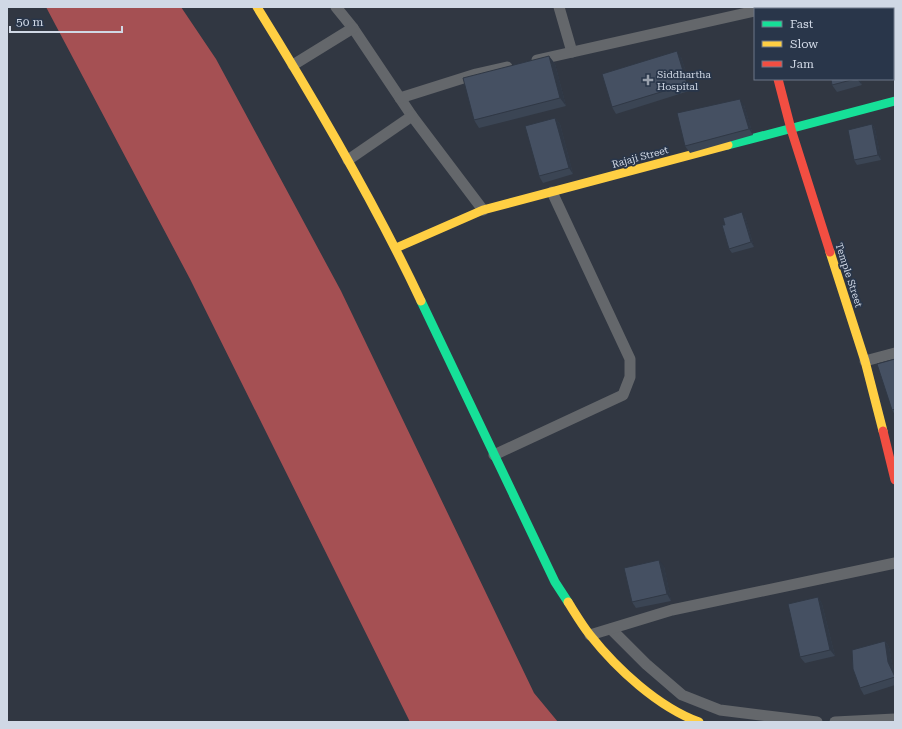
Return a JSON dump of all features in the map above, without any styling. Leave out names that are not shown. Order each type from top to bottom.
[{"type":"street","points":[[257,7],[293,65],[348,160],[396,248],[556,582],[590,635],[634,682],[685,717],[699,722]]},
{"type":"street","points":[[559,7],[572,52]]},
{"type":"street","points":[[342,9],[412,116],[484,210]]},
{"type":"street","points":[[400,98],[476,74],[754,11]]},
{"type":"street","points":[[293,65],[353,28]]},
{"type":"street","name":"Temple Street","points":[[778,80],[791,129],[865,361],[895,476]]},
{"type":"street","name":"Rajaji Street","points":[[396,248],[484,210],[895,101]]},
{"type":"street","points":[[348,160],[412,116]]},
{"type":"street","points":[[494,455],[622,395],[630,377],[630,360],[552,192]]},
{"type":"street","points":[[865,361],[895,353]]},
{"type":"street","points":[[590,635],[672,610],[895,563]]},
{"type":"street","points":[[611,629],[646,664],[682,695],[720,710],[817,722]]},
{"type":"street","points":[[835,722],[895,719]]},
{"type":"shaded area","points":[[46,7],[181,7],[216,59],[341,291],[534,693],[558,722],[410,722],[190,279]]},
{"type":"building","points":[[800,7],[822,7],[822,8],[796,8]]},
{"type":"building","points":[[895,7],[895,52],[894,8],[883,8]]},
{"type":"building","points":[[677,51],[687,84],[612,107],[602,74]]},
{"type":"building","points":[[549,56],[560,98],[474,120],[463,78]]},
{"type":"building","points":[[831,80],[851,80],[832,85]]},
{"type":"building","points":[[740,99],[749,129],[685,146],[677,113]]},
{"type":"building","points":[[555,118],[569,168],[539,176],[525,126]]},
{"type":"building","points":[[872,124],[878,155],[854,160],[848,130]]},
{"type":"building","points":[[742,212],[751,242],[729,249],[722,225],[725,225],[723,218]]},
{"type":"building","points":[[895,359],[895,409],[892,410],[877,364]]},
{"type":"building","points":[[659,560],[667,594],[632,602],[624,568]]},
{"type":"building","points":[[818,597],[830,650],[800,657],[788,604]]},
{"type":"building","points":[[885,641],[888,662],[895,677],[860,688],[853,669],[852,650]]},
{"type":"traffic: fast","points":[[728,145],[895,101]]},
{"type":"traffic: fast","points":[[421,301],[555,582],[568,602]]},
{"type":"traffic: slow","points":[[257,7],[301,79],[364,188],[421,301]]},
{"type":"traffic: slow","points":[[396,248],[483,210],[728,145]]},
{"type":"traffic: slow","points":[[830,252],[865,361],[883,431]]},
{"type":"traffic: slow","points":[[568,602],[590,635],[613,661],[639,686],[668,707],[699,722]]},
{"type":"traffic: jam","points":[[778,80],[791,129],[830,252]]},
{"type":"traffic: jam","points":[[883,431],[895,480]]},
{"type":"place","name":"Siddhartha Hospital","points":[[648,80]]}]
